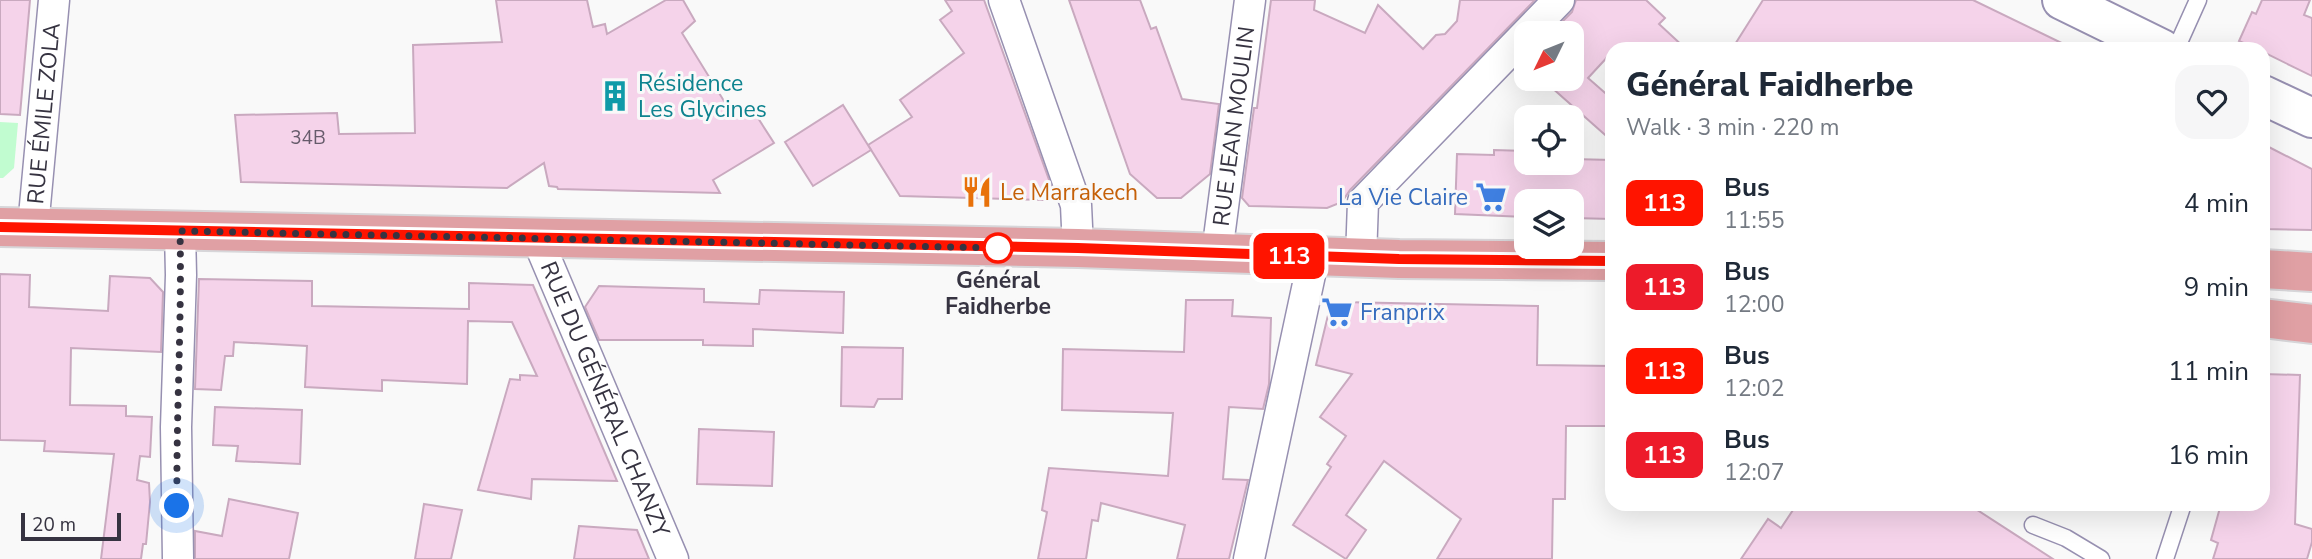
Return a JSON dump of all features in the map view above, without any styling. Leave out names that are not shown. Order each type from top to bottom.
[{"type":"main road","points":[[2062,0],[2148,42]]},
{"type":"main road","points":[[2270,98],[2312,118]]},
{"type":"main road","points":[[17,227],[1078,248],[1314,257],[1605,261]]},
{"type":"main road","points":[[2270,270],[2312,272]]},
{"type":"main road","points":[[2270,319],[2312,324]]},
{"type":"street","name":"RUE ÉMILE ZOLA","points":[[17,227],[54,0]]},
{"type":"street","points":[[1004,0],[1076,205],[1078,248]]},
{"type":"street","name":"RUE JEAN MOULIN","points":[[1217,253],[1250,0]]},
{"type":"street","points":[[1361,258],[1363,202],[1559,0]]},
{"type":"street","points":[[178,559],[176,427],[180,231]]},
{"type":"street","name":"RUE DU GÉNÉRAL CHANZY","points":[[537,238],[673,559]]},
{"type":"street","points":[[1249,559],[1314,257]]},
{"type":"lane","points":[[2179,42],[2198,0]]},
{"type":"lane","points":[[2165,559],[2181,511]]},
{"type":"lane","points":[[2033,526],[2066,538],[2101,559]]},
{"type":"green space","points":[[0,122],[18,123],[14,168],[3,178],[0,178]]},
{"type":"building","points":[[0,0],[30,0],[20,115],[0,114]]},
{"type":"building","points":[[496,0],[587,0],[593,27],[605,24],[607,34],[666,0],[683,0],[695,21],[682,33],[732,114],[749,104],[774,143],[713,180],[720,193],[558,189],[549,186],[544,163],[507,188],[241,182],[235,115],[337,113],[339,134],[415,133],[413,45],[502,42]]},
{"type":"building","points":[[945,0],[984,0],[1052,188],[1043,200],[900,196],[868,145],[912,117],[900,100],[964,53],[940,20],[952,11]]},
{"type":"building","points":[[1069,0],[1140,0],[1151,29],[1156,27],[1182,99],[1219,104],[1210,174],[1181,198],[1157,198],[1130,174]]},
{"type":"building","points":[[1271,0],[1315,0],[1314,10],[1365,33],[1378,5],[1423,49],[1436,35],[1445,34],[1457,21],[1460,0],[1535,0],[1350,190],[1342,202],[1327,208],[1249,206],[1242,198],[1254,108],[1257,108]]},
{"type":"building","points":[[1576,0],[1646,0],[1665,18],[1659,24],[1678,42],[1605,42],[1605,60],[1588,78],[1605,93],[1605,135],[1584,116],[1584,105],[1571,105],[1556,91],[1584,91],[1584,21],[1563,21],[1572,12]]},
{"type":"building","points":[[1763,0],[1973,0],[2060,42],[1736,42]]},
{"type":"building","points":[[2262,0],[2310,0],[2304,15],[2312,18],[2312,76],[2270,55],[2270,42],[2239,41],[2252,12],[2256,14]]},
{"type":"building","points":[[843,105],[871,150],[813,186],[785,142]]},
{"type":"building","points":[[2270,148],[2312,169],[2312,230],[2270,229]]},
{"type":"building","points":[[1494,150],[1514,151],[1514,175],[1584,175],[1584,159],[1605,160],[1605,219],[1584,218],[1584,189],[1514,189],[1514,216],[1455,214],[1457,154],[1494,155]]},
{"type":"building","points":[[0,274],[30,275],[29,307],[108,311],[110,276],[150,278],[163,292],[161,352],[71,348],[70,405],[126,406],[126,416],[152,417],[150,457],[140,456],[137,480],[149,483],[150,502],[146,544],[143,544],[141,559],[101,559],[114,454],[44,451],[45,441],[0,440]]},
{"type":"building","points":[[199,279],[312,281],[312,306],[469,309],[469,283],[533,285],[617,481],[532,479],[531,499],[478,490],[510,379],[520,380],[520,375],[537,376],[512,322],[468,321],[467,384],[382,380],[382,391],[305,387],[307,346],[234,342],[233,356],[225,356],[221,390],[195,389]]},
{"type":"building","points":[[599,286],[704,289],[704,302],[759,304],[760,290],[844,292],[843,333],[753,329],[753,346],[703,345],[703,340],[599,340],[585,307]]},
{"type":"building","points":[[1186,300],[1233,300],[1232,316],[1271,318],[1269,384],[1263,409],[1229,407],[1223,479],[1248,480],[1229,559],[1177,559],[1185,525],[1101,503],[1098,521],[1092,520],[1086,559],[1038,559],[1047,512],[1042,510],[1049,468],[1168,476],[1173,413],[1062,410],[1063,349],[1184,352]]},
{"type":"building","points":[[1341,302],[1538,306],[1537,365],[1605,366],[1605,426],[1566,426],[1565,499],[1553,499],[1552,559],[1437,559],[1461,519],[1384,461],[1346,515],[1366,530],[1346,559],[1293,525],[1331,467],[1327,464],[1346,436],[1320,417],[1352,374],[1316,365],[1329,311]]},
{"type":"building","points":[[842,347],[903,348],[902,399],[878,399],[874,407],[841,406]]},
{"type":"building","points":[[2270,374],[2300,375],[2295,524],[2312,529],[2312,542],[2307,559],[2213,559],[2218,543],[2211,540],[2219,511],[2270,511]]},
{"type":"building","points":[[215,407],[302,410],[300,464],[236,461],[238,446],[213,445]]},
{"type":"building","points":[[699,429],[774,432],[772,486],[697,484]]},
{"type":"building","points":[[229,499],[298,513],[289,559],[195,559],[195,531],[222,536]]},
{"type":"building","points":[[424,504],[462,510],[451,559],[415,559]]},
{"type":"building","points":[[1792,511],[1979,511],[2053,559],[1741,559],[1768,519],[1781,528]]},
{"type":"building","points":[[579,526],[637,530],[649,559],[574,559]]},
{"type":"bus line","name":"113","points":[[0,227],[1078,248],[1399,259],[1605,261]]},
{"type":"place","name":"Résidence Les Glycines","points":[[615,96]]},
{"type":"place","name":"Le Marrakech","points":[[977,192]]},
{"type":"place","name":"La Vie Claire","points":[[1491,197]]},
{"type":"place","name":"Général Faidherbe","points":[[998,248]]},
{"type":"place","name":"Franprix","points":[[1337,312]]},
{"type":"route","points":[[177,506],[180,231],[998,248]]}]
